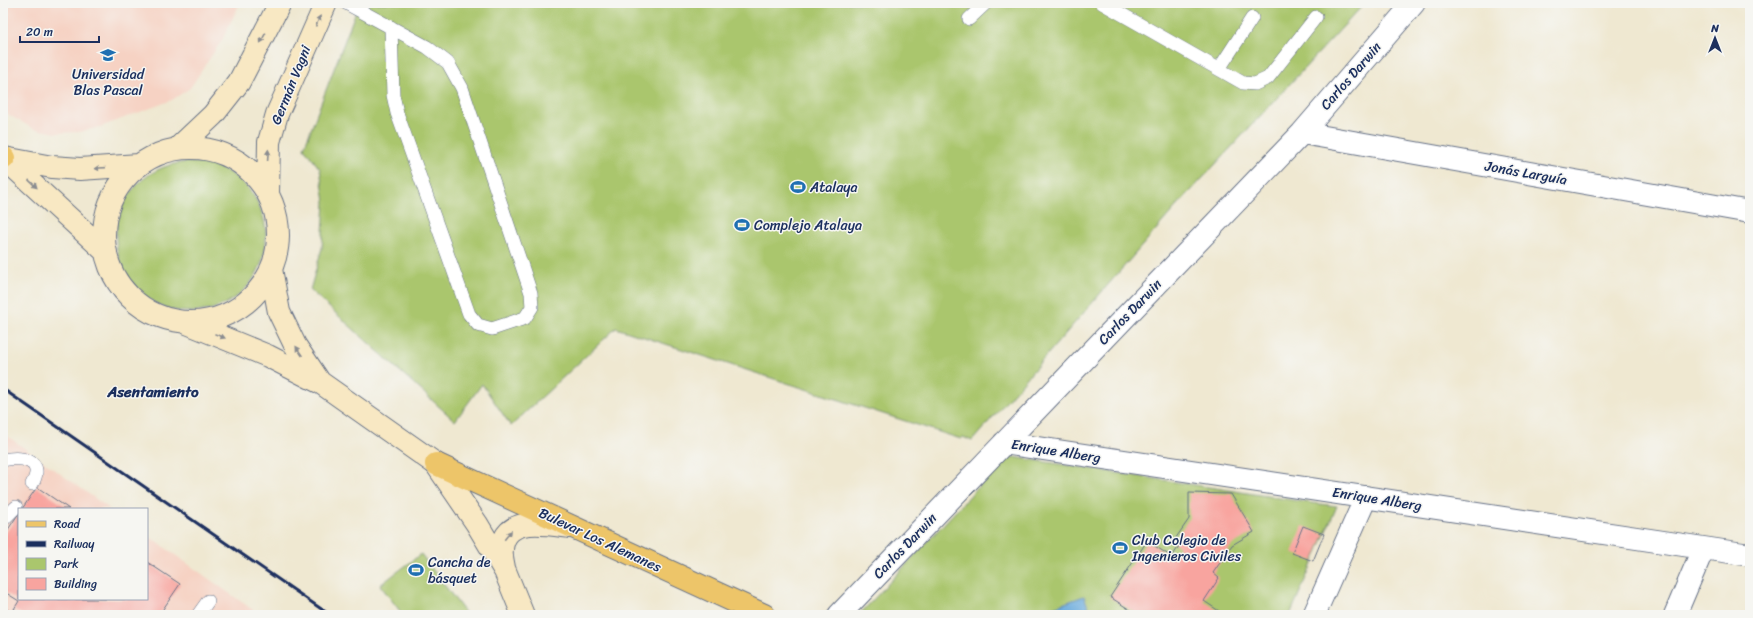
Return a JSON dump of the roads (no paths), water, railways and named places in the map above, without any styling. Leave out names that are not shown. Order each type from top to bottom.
[{"type":"main road","points":[[177,149],[213,115],[239,82],[280,3]]},
{"type":"main road","name":"Germán Vagni","points":[[268,194],[269,142],[277,114],[326,3]]},
{"type":"main road","points":[[184,321],[215,318],[233,311],[249,300],[262,286],[271,269],[277,251],[278,231],[276,212],[268,194],[258,178],[239,162],[229,156],[204,149],[177,149],[151,158],[139,166],[120,185],[108,210],[105,224],[106,252],[110,267],[117,281],[127,294],[153,313],[184,321],[268,356],[321,383],[436,464],[477,524],[505,571],[523,615]]},
{"type":"main road","points":[[4,157],[52,167],[80,169],[139,166]]},
{"type":"main road","points":[[4,157],[106,252]]},
{"type":"main road","points":[[271,269],[279,312],[295,345],[321,383]]},
{"type":"main road","name":"Bulevar Los Alemanes","points":[[436,464],[764,615]]},
{"type":"main road","points":[[505,571],[501,551],[506,535],[511,530],[517,526],[533,524],[570,527]]},
{"type":"street","name":"Carlos Darwin","points":[[839,615],[1302,133],[1414,3]]},
{"type":"street","name":"Jonás Larguía","points":[[1302,133],[1750,212]]},
{"type":"street","name":"Enrique Alberg","points":[[1004,443],[1750,556]]},
{"type":"street","points":[[1314,615],[1366,498]]},
{"type":"street","points":[[1674,615],[1703,549]]},
{"type":"lane","points":[[346,3],[391,27],[427,48],[448,63],[462,88],[531,293],[532,307],[524,318],[492,329],[478,325],[469,314],[397,113],[393,95],[391,27]]},
{"type":"lane","points":[[969,19],[986,3]]},
{"type":"lane","points":[[1102,3],[1243,83],[1255,84],[1268,78],[1316,17]]},
{"type":"lane","points":[[1219,69],[1252,18]]},
{"type":"lane","points":[[3,460],[23,458],[33,463],[37,476],[32,484]]},
{"type":"lane","points":[[3,520],[16,507]]},
{"type":"lane","points":[[198,615],[208,601]]},
{"type":"water","points":[[1084,596],[1091,615],[1032,615]]},
{"type":"railway","points":[[3,389],[330,615]]},
{"type":"place","name":"Universidad Blas Pascal","points":[[108,55]]},
{"type":"place","name":"Atalaya","points":[[798,187]]},
{"type":"place","name":"Complejo Atalaya","points":[[742,225]]},
{"type":"place","name":"Club Colegio de Ingenieros Civiles","points":[[1120,548]]},
{"type":"place","name":"Cancha de básquet","points":[[416,570]]},
{"type":"district","name":"Asentamiento","points":[[153,392]]}]
